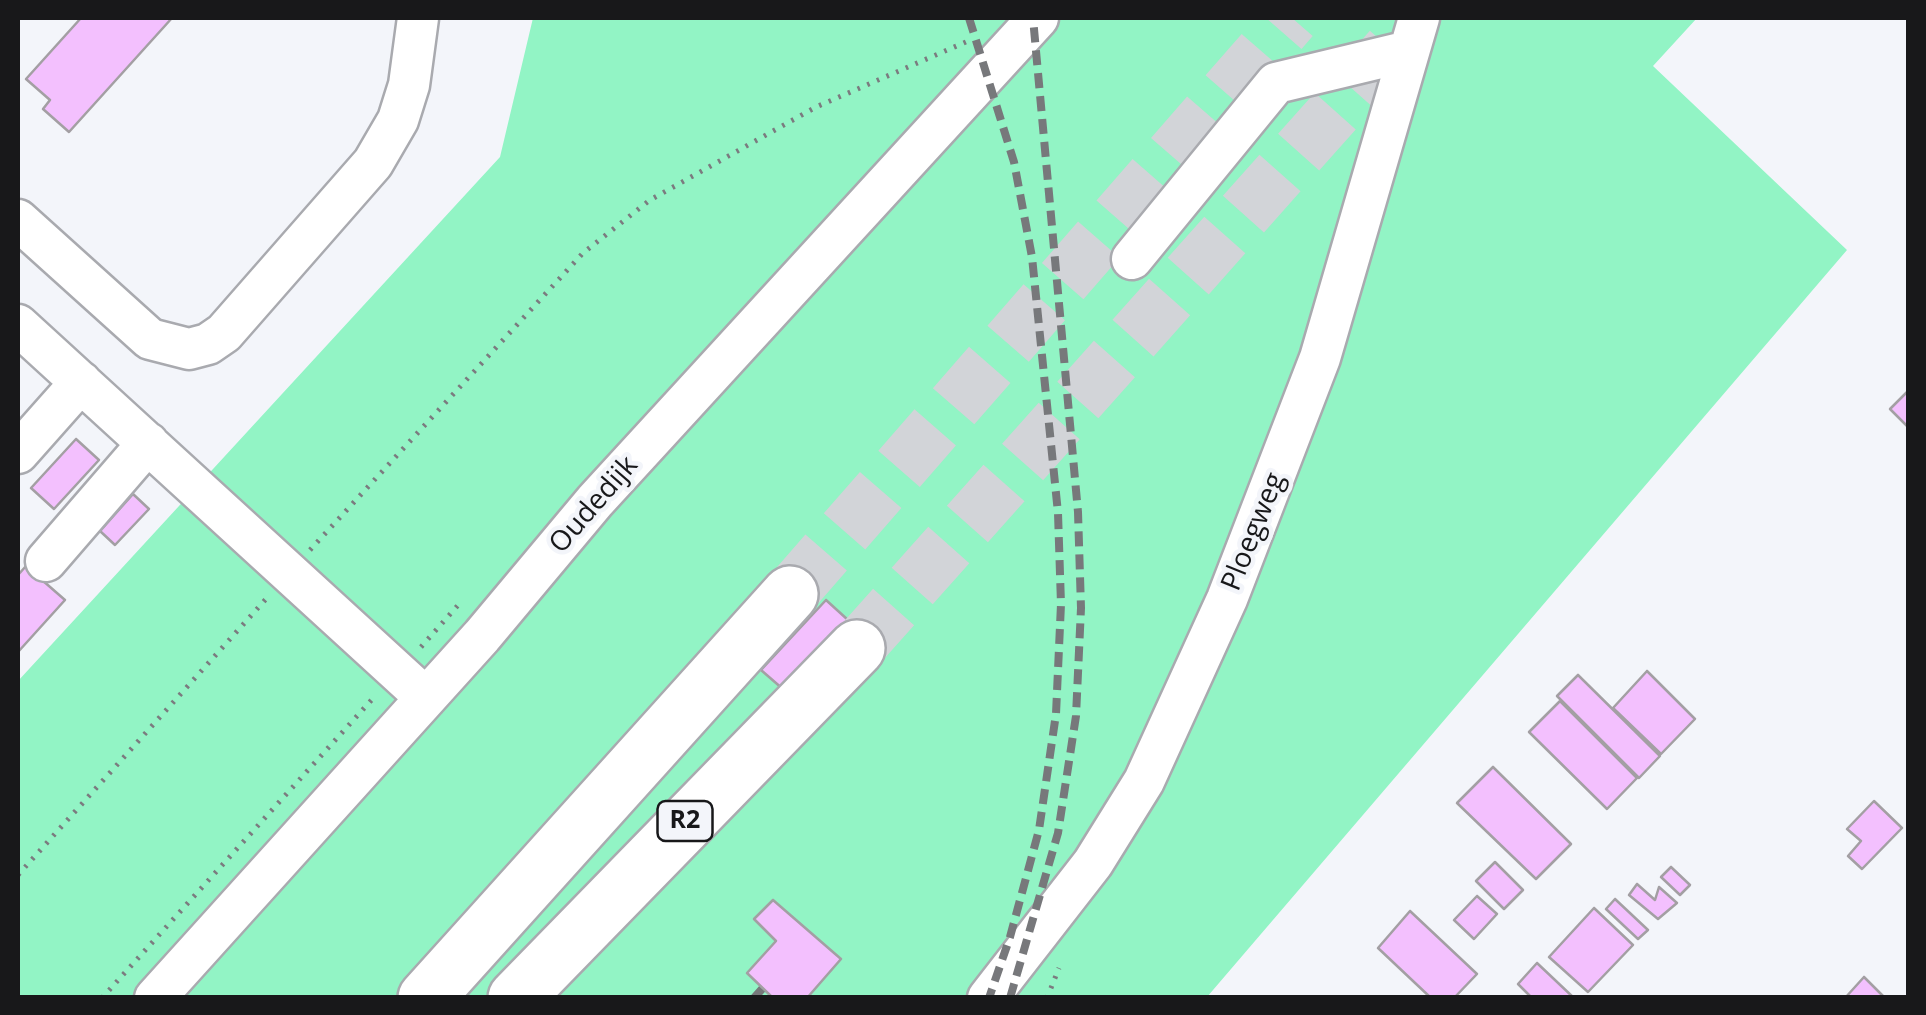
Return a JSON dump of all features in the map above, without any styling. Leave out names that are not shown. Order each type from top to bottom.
[{"type":"highway","name":"R2","points":[[426,998],[790,594]]},
{"type":"highway","name":"R2","points":[[516,998],[575,932],[858,648]]},
{"type":"street","points":[[18,220],[150,339],[189,349],[208,344],[224,333],[374,163],[398,120],[409,85],[418,18]]},
{"type":"street","name":"Oudedijk","points":[[155,998],[426,698],[608,487],[1031,25]]},
{"type":"street","points":[[1132,259],[1276,83],[1414,34]]},
{"type":"street","name":"Ploegweg","points":[[988,998],[1093,863],[1144,781],[1182,702],[1274,485],[1320,358],[1414,34]]},
{"type":"street","points":[[23,341],[81,382],[426,698]]},
{"type":"street","points":[[18,453],[81,382]]},
{"type":"street","points":[[46,561],[148,443]]},
{"type":"path","points":[[18,875],[583,253],[650,200],[816,107],[977,37],[1031,25]]},
{"type":"green space","points":[[533,18],[1697,18],[1653,66],[1847,250],[1207,997],[18,998],[18,681],[500,157]]},
{"type":"building","points":[[81,18],[172,18],[69,132],[43,109],[50,100],[26,79]]},
{"type":"building","points":[[1908,394],[1908,427],[1890,409]]},
{"type":"building","points":[[76,439],[99,460],[54,509],[31,488]]},
{"type":"building","points":[[133,494],[149,509],[115,545],[100,531]]},
{"type":"building","points":[[26,566],[65,600],[18,652],[18,575]]},
{"type":"building","points":[[826,600],[848,620],[784,690],[761,670]]},
{"type":"building","points":[[1647,671],[1695,719],[1661,754],[1613,708]]},
{"type":"building","points":[[1578,675],[1660,756],[1639,778],[1557,696]]},
{"type":"building","points":[[1560,701],[1637,778],[1607,809],[1529,732]]},
{"type":"building","points":[[1493,767],[1571,844],[1536,879],[1457,803]]},
{"type":"building","points":[[1874,801],[1902,828],[1862,869],[1848,856],[1861,841],[1847,829]]},
{"type":"building","points":[[1495,862],[1523,890],[1504,909],[1476,881]]},
{"type":"building","points":[[1671,867],[1690,885],[1680,895],[1661,877]]},
{"type":"building","points":[[1637,884],[1655,900],[1659,887],[1677,903],[1658,919],[1629,895]]},
{"type":"building","points":[[1477,896],[1497,914],[1474,939],[1454,920]]},
{"type":"building","points":[[1615,899],[1648,930],[1638,939],[1606,909]]},
{"type":"building","points":[[773,900],[841,959],[807,998],[773,998],[747,973],[776,941],[754,919]]},
{"type":"building","points":[[1594,908],[1633,945],[1588,992],[1549,957]]},
{"type":"building","points":[[1410,911],[1477,974],[1454,998],[1431,998],[1378,948]]},
{"type":"building","points":[[1537,963],[1574,998],[1532,998],[1518,984]]},
{"type":"building","points":[[1864,977],[1885,998],[1845,998]]},
{"type":"tunnel","points":[[790,594],[1292,18]]},
{"type":"tunnel","points":[[857,648],[1411,26]]},
{"type":"railway","points":[[969,18],[1014,162],[1032,257],[1058,513],[1061,604],[1056,714],[1039,830],[989,998]]},
{"type":"railway","points":[[1010,998],[1058,833],[1076,716],[1081,608],[1078,512],[1033,18]]},
{"type":"railway","points":[[754,998],[762,989]]}]
